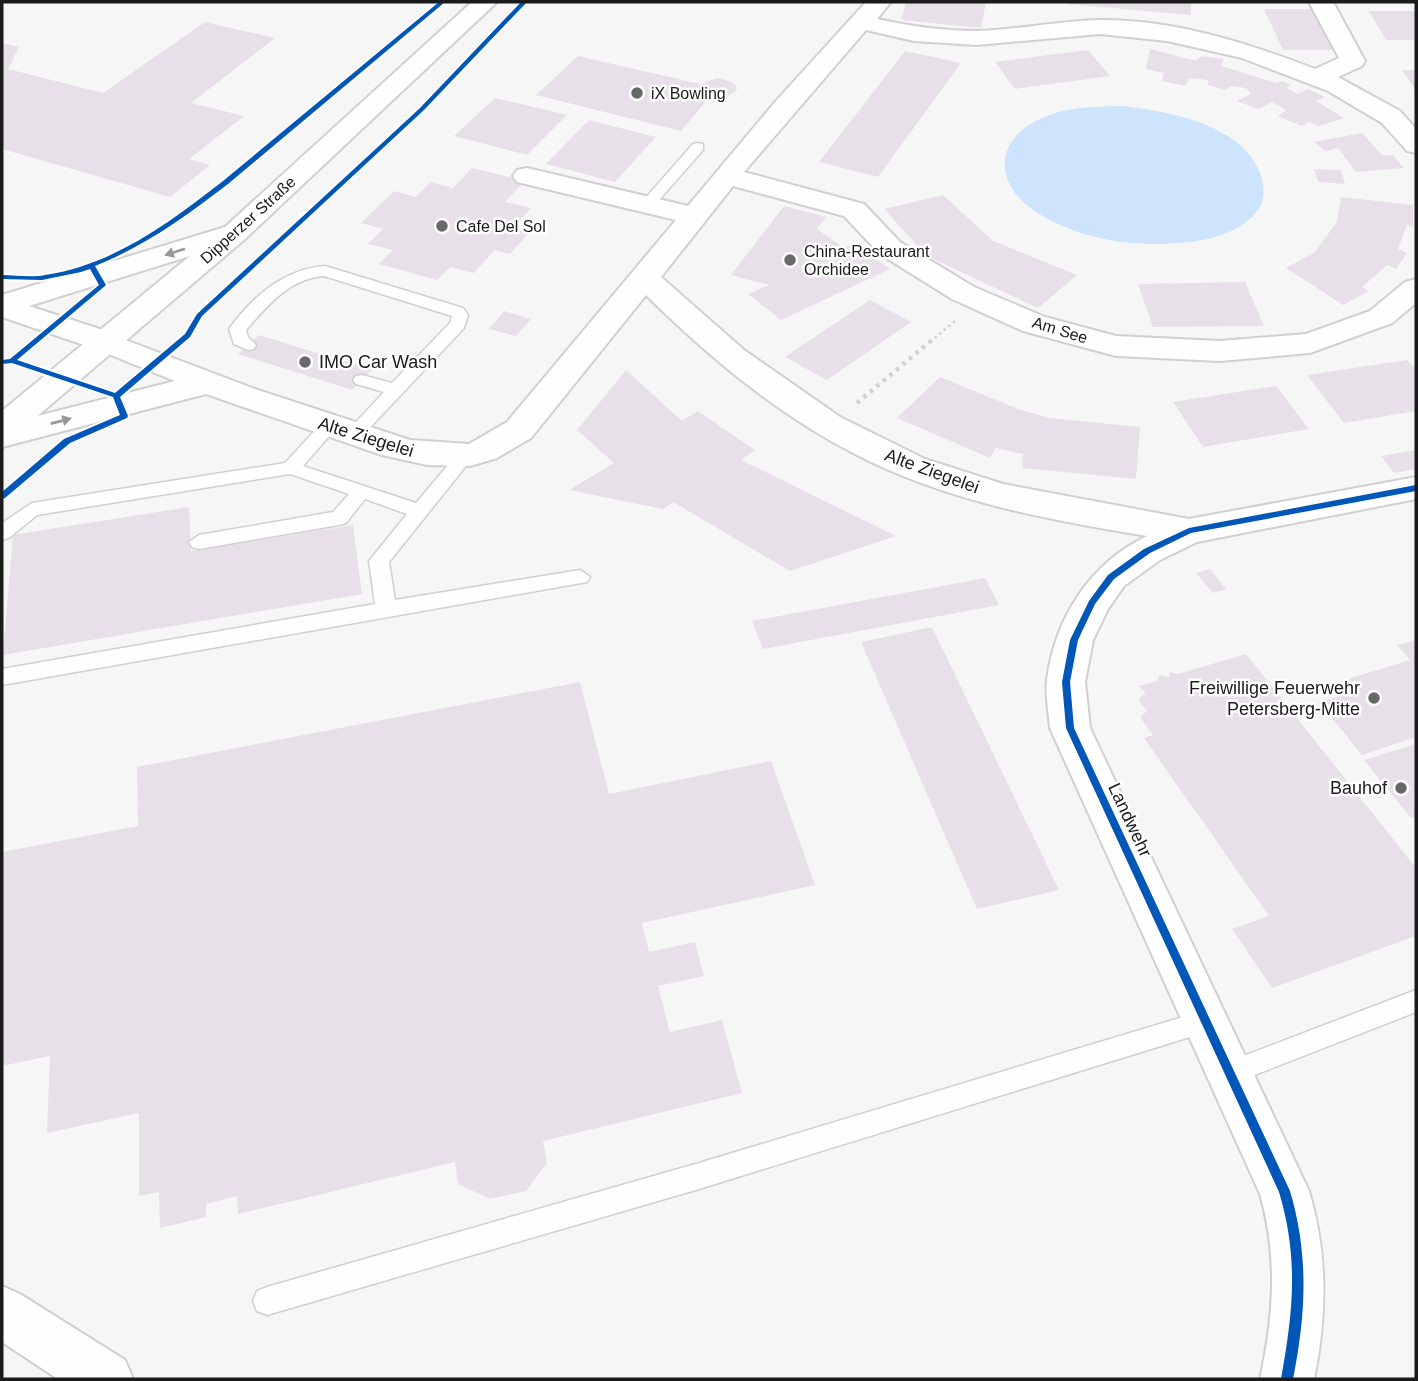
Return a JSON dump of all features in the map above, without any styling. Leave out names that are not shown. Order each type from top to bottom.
[{"type":"street","name":"Dipperzer Straße","points":[[2,428],[235,233],[485,2]]},
{"type":"street","points":[[1316,78],[1353,61],[1321,2]]},
{"type":"street","points":[[869,12],[914,34],[976,38],[1100,27],[1167,34],[1250,52],[1316,78],[1391,117],[1416,145]]},
{"type":"street","name":"Alte Ziegelei","points":[[2,305],[107,342],[208,383],[342,430],[420,453],[465,456],[493,449],[519,430],[646,279],[781,108],[869,12]]},
{"type":"street","points":[[527,176],[695,216]]},
{"type":"street","name":"Am See","points":[[727,176],[854,209],[890,248],[980,301],[1034,324],[1116,346],[1220,351],[1310,343],[1381,317],[1416,288]]},
{"type":"street","points":[[2,305],[235,233]]},
{"type":"street","name":"Alte Ziegelei","points":[[646,279],[695,326],[758,378],[830,426],[924,470],[1005,496],[1075,513],[1189,531]]},
{"type":"street","points":[[2,436],[208,383]]},
{"type":"street","name":"Landwehr","points":[[1287,1379],[1297,1312],[1294,1221],[1284,1191],[1070,728],[1066,682],[1074,640],[1092,603],[1111,577],[1147,551],[1189,531],[1409,498]]},
{"type":"street","points":[[2,1312],[106,1379]]},
{"type":"lane","points":[[647,205],[698,147]]},
{"type":"lane","points":[[2,533],[32,509],[290,468],[396,390],[458,324],[460,315],[325,271],[306,271],[287,280],[237,329],[240,340],[248,345]]},
{"type":"lane","points":[[362,380],[396,390]]},
{"type":"lane","points":[[386,609],[379,561],[465,456]]},
{"type":"lane","points":[[290,468],[420,511]]},
{"type":"lane","points":[[199,542],[339,518],[361,492]]},
{"type":"lane","points":[[2,677],[580,577]]},
{"type":"lane","points":[[1229,1073],[1416,1000]]},
{"type":"lane","points":[[267,1301],[699,1176],[1206,1021]]},
{"type":"path","points":[[830,426],[980,301]]},
{"type":"water","points":[[1123,106],[1161,112],[1201,123],[1237,142],[1250,156],[1263,181],[1263,200],[1253,216],[1237,228],[1208,239],[1169,244],[1130,243],[1090,236],[1053,222],[1036,212],[1010,186],[1005,172],[1005,158],[1019,133],[1032,123],[1068,110]]},
{"type":"building","points":[[906,2],[986,2],[981,28],[901,20]]},
{"type":"building","points":[[1191,2],[1191,15],[1068,4]]},
{"type":"building","points":[[1264,9],[1314,9],[1335,50],[1283,50]]},
{"type":"building","points":[[1369,11],[1416,11],[1416,40],[1386,40]]},
{"type":"building","points":[[205,22],[275,38],[191,103],[244,116],[189,159],[210,165],[170,197],[2,149],[2,43],[19,47],[8,69],[103,93]]},
{"type":"building","points":[[1150,49],[1188,59],[1197,60],[1201,56],[1224,59],[1221,66],[1277,83],[1282,81],[1291,85],[1287,88],[1298,94],[1308,89],[1325,97],[1316,101],[1344,118],[1319,126],[1309,122],[1301,126],[1278,116],[1286,110],[1272,102],[1258,109],[1237,101],[1251,94],[1246,88],[1231,86],[1225,90],[1208,85],[1208,80],[1189,78],[1185,86],[1162,81],[1164,73],[1146,69]]},
{"type":"building","points":[[1088,50],[1110,76],[1015,89],[995,62]]},
{"type":"building","points":[[905,51],[961,63],[878,177],[819,162]]},
{"type":"building","name":"iX Bowling","points":[[578,56],[700,84],[717,78],[735,84],[737,90],[722,100],[708,99],[681,131],[536,95]]},
{"type":"building","points":[[1402,70],[1416,70],[1416,92],[1413,86]]},
{"type":"building","points":[[495,98],[567,115],[527,155],[454,136]]},
{"type":"building","points":[[589,120],[656,137],[615,182],[546,164]]},
{"type":"building","points":[[1362,133],[1383,156],[1393,155],[1404,168],[1356,172],[1338,148],[1325,151],[1314,142]]},
{"type":"building","name":"Cafe Del Sol","points":[[472,168],[525,181],[505,202],[531,208],[513,228],[530,232],[510,254],[495,250],[474,273],[450,267],[437,280],[379,264],[393,250],[368,244],[383,229],[361,223],[394,191],[416,197],[431,182],[453,188]]},
{"type":"building","points":[[1314,169],[1341,170],[1345,184],[1318,182]]},
{"type":"building","points":[[943,195],[993,241],[1077,275],[1038,308],[927,256],[884,209]]},
{"type":"building","points":[[1341,197],[1413,205],[1413,227],[1407,225],[1398,249],[1407,253],[1396,269],[1387,265],[1362,287],[1369,291],[1343,305],[1286,268],[1314,253],[1337,222]]},
{"type":"building","points":[[784,206],[826,217],[817,229],[844,248],[854,244],[890,269],[781,320],[748,294],[769,285],[731,275]]},
{"type":"building","points":[[1245,282],[1264,326],[1153,327],[1138,284]]},
{"type":"building","points":[[870,300],[911,322],[827,380],[785,357]]},
{"type":"building","points":[[504,311],[531,319],[516,336],[489,329]]},
{"type":"building","name":"IMO Car Wash","points":[[259,335],[372,370],[352,390],[238,354]]},
{"type":"building","points":[[1407,360],[1416,370],[1416,411],[1344,423],[1307,375]]},
{"type":"building","points":[[626,370],[682,421],[698,411],[755,450],[741,460],[896,536],[790,571],[673,502],[663,509],[569,490],[614,463],[577,430]]},
{"type":"building","points":[[940,377],[1018,409],[1050,418],[1140,427],[1136,479],[1022,468],[1023,454],[996,448],[990,458],[897,418]]},
{"type":"building","points":[[1276,386],[1309,429],[1203,447],[1173,402]]},
{"type":"building","points":[[1416,450],[1416,469],[1394,473],[1381,456]]},
{"type":"building","points":[[189,507],[191,551],[353,525],[362,594],[3,655],[13,535]]},
{"type":"building","points":[[1210,569],[1226,589],[1213,593],[1196,573]]},
{"type":"building","points":[[985,578],[999,605],[763,649],[752,621]]},
{"type":"building","points":[[932,627],[1059,890],[977,909],[861,642]]},
{"type":"building","name":"Freiwillige Feuerwehr Petersberg-Mitte","points":[[1416,640],[1416,737],[1362,755],[1319,702],[1346,694],[1335,683],[1410,660],[1397,645]]},
{"type":"building","points":[[1246,654],[1416,868],[1416,936],[1272,988],[1232,929],[1269,916],[1144,738],[1153,735],[1140,717],[1147,711],[1139,701],[1141,696],[1146,694],[1139,686],[1157,681],[1159,675],[1169,677],[1170,672],[1178,674]]},
{"type":"building","points":[[580,682],[609,794],[771,761],[815,885],[642,923],[649,952],[695,942],[704,976],[658,986],[670,1032],[722,1020],[742,1093],[543,1141],[547,1163],[526,1191],[490,1199],[458,1184],[455,1162],[238,1214],[237,1196],[206,1204],[206,1217],[160,1228],[159,1192],[139,1196],[139,1113],[47,1133],[50,1056],[2,1066],[2,852],[138,826],[137,767]]},
{"type":"building","name":"Bauhof","points":[[1416,744],[1416,817],[1411,818],[1364,760]]},
{"type":"cycle path","points":[[2,277],[42,278],[81,270],[119,255],[156,234],[225,182],[442,2]]},
{"type":"cycle path","points":[[116,396],[188,335],[199,315],[422,109],[524,2]]},
{"type":"cycle path","points":[[12,361],[103,285],[91,265]]},
{"type":"cycle path","points":[[2,362],[12,361],[116,396],[124,416],[67,441],[2,496]]},
{"type":"cycle path","points":[[1287,1379],[1295,1333],[1299,1285],[1295,1237],[1284,1191],[1070,728],[1066,682],[1074,640],[1092,603],[1111,577],[1147,551],[1189,531],[1416,488]]},
{"type":"place","name":"iX Bowling","points":[[637,93]]},
{"type":"place","name":"Cafe Del Sol","points":[[442,226]]},
{"type":"place","name":"China-Restaurant Orchidee","points":[[790,260]]},
{"type":"place","name":"IMO Car Wash","points":[[305,362]]},
{"type":"place","name":"Freiwillige Feuerwehr Petersberg-Mitte","points":[[1374,698]]},
{"type":"place","name":"Bauhof","points":[[1401,788]]}]
